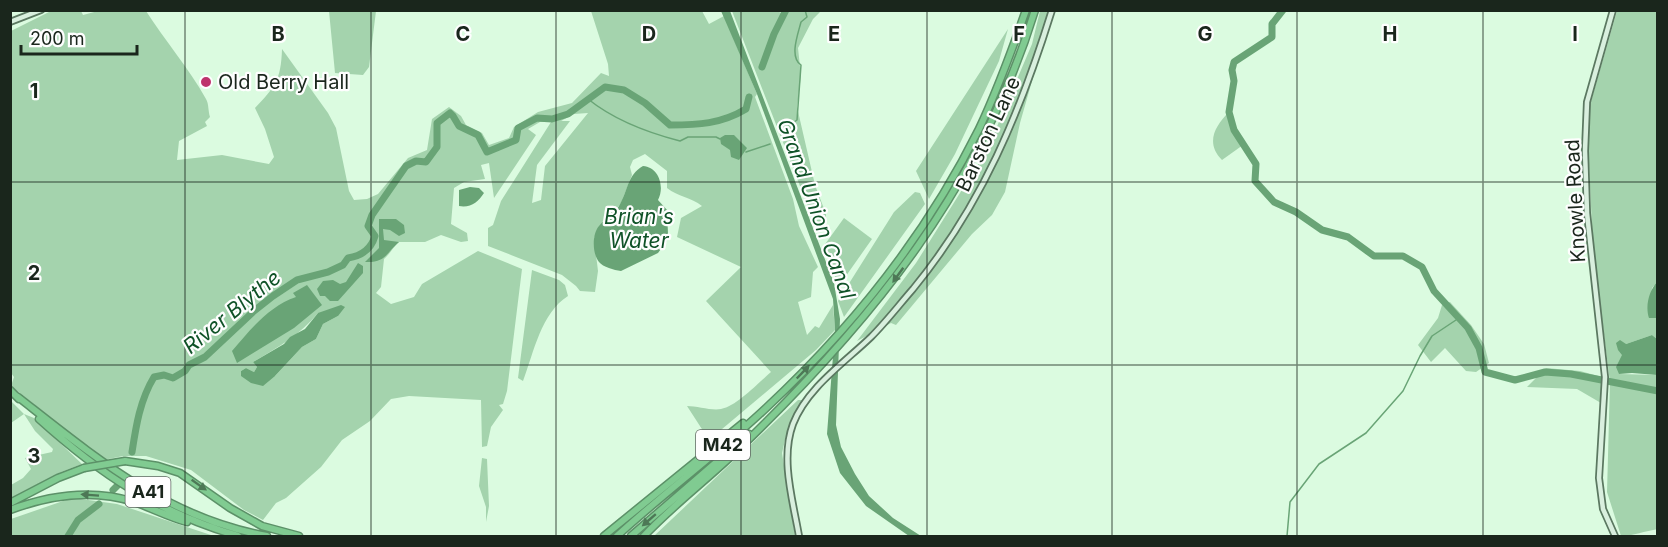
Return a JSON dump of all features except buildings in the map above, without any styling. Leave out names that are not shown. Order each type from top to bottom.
[{"type":"highway","name":"M42","points":[[617,537],[788,387],[849,322],[890,272],[939,201],[980,127],[1026,10]]},
{"type":"highway","name":"M42","points":[[631,537],[803,384],[851,333],[895,280],[946,205],[996,112],[1018,61],[1035,10]]},
{"type":"highway","points":[[644,537],[743,445],[803,384]]},
{"type":"highway","points":[[604,537],[788,387]]},
{"type":"highway","name":"A41","points":[[10,390],[64,441],[108,476],[143,498],[205,526],[238,537]]},
{"type":"highway","name":"A41","points":[[18,397],[107,466],[164,501],[214,522],[267,537]]},
{"type":"highway","points":[[10,503],[57,477],[84,468],[125,462],[158,466],[180,473],[230,508],[262,526],[299,537]]},
{"type":"highway","points":[[10,510],[50,498],[77,494],[90,495],[134,502],[176,519],[205,526]]},
{"type":"street","points":[[10,22],[41,10]]},
{"type":"street","name":"Barston Lane","points":[[800,537],[788,473],[789,437],[801,408],[809,396],[893,312],[956,232],[1008,135],[1030,78],[1052,10]]},
{"type":"street","name":"Knowle Road","points":[[1613,10],[1587,102],[1584,151],[1587,213],[1605,377],[1599,477],[1603,508],[1615,537]]},
{"type":"shaded area","points":[[784,10],[819,10],[820,12],[813,19],[798,48],[801,76],[797,107],[815,185],[826,214],[826,218],[821,221],[822,230],[817,230],[732,11],[782,13]]},
{"type":"shaded area","points":[[51,11],[81,11],[83,15],[98,11],[146,11],[192,76],[208,103],[210,117],[205,122],[207,126],[179,141],[177,160],[222,155],[269,164],[274,157],[255,108],[276,82],[282,49],[328,113],[336,128],[349,191],[354,200],[367,199],[378,194],[408,158],[427,150],[432,119],[449,107],[461,116],[466,125],[482,133],[489,145],[509,138],[514,127],[538,112],[572,103],[601,73],[609,76],[608,64],[591,11],[702,11],[709,24],[724,16],[757,94],[755,97],[793,199],[799,226],[818,267],[813,272],[811,297],[798,302],[807,335],[815,326],[819,328],[833,305],[835,330],[816,350],[709,440],[687,406],[713,409],[727,407],[740,399],[771,372],[706,301],[741,267],[677,237],[681,218],[702,206],[667,188],[667,171],[645,154],[633,160],[630,167],[632,175],[621,203],[612,215],[603,221],[594,238],[598,271],[595,292],[580,291],[562,275],[488,246],[488,228],[493,225],[501,201],[551,122],[540,122],[528,129],[536,135],[494,198],[489,163],[481,165],[485,179],[464,182],[454,188],[451,224],[467,233],[468,241],[461,242],[441,235],[425,242],[399,242],[384,259],[381,287],[376,293],[391,304],[414,297],[422,284],[478,251],[522,269],[507,391],[503,404],[499,405],[503,410],[491,427],[487,446],[482,447],[481,400],[409,396],[391,399],[370,421],[342,440],[321,467],[286,498],[276,503],[263,520],[244,510],[191,470],[146,456],[123,456],[104,460],[11,386],[14,377],[11,373],[11,31]],"holes":[[[588,113],[545,166],[541,200],[532,203],[537,165],[570,121],[561,121],[574,114]],[[318,313],[338,316],[323,324],[316,339],[302,347],[275,376],[241,371],[246,368],[254,372],[257,367],[253,362],[296,334]]]},
{"type":"shaded area","points":[[329,11],[376,11],[369,67],[363,75],[335,73]]},
{"type":"shaded area","points":[[1040,11],[1052,11],[1020,123],[1005,192],[992,215],[972,234],[896,325],[891,323],[857,341],[916,263],[987,150],[1032,44]]},
{"type":"shaded area","points":[[1617,11],[1657,11],[1658,281],[1652,288],[1649,318],[1657,318],[1657,339],[1652,335],[1626,344],[1619,374],[1657,375],[1658,529],[1621,536],[1607,492],[1610,382],[1593,247],[1588,144],[1590,105]]},
{"type":"shaded area","points":[[1008,29],[999,61],[955,154],[929,199],[916,171]]},
{"type":"shaded area","points":[[1229,112],[1234,130],[1243,145],[1222,160],[1217,154],[1213,141],[1216,129]]},
{"type":"shaded area","points":[[915,192],[920,193],[925,204],[844,317],[838,301],[894,212]]},
{"type":"shaded area","points":[[844,218],[872,239],[838,284],[823,247]]},
{"type":"shaded area","points":[[532,270],[559,280],[565,285],[568,296],[551,312],[545,323],[523,381],[518,378]]},
{"type":"shaded area","points":[[1450,302],[1471,325],[1484,344],[1489,363],[1476,372],[1466,371],[1445,348],[1431,362],[1418,345],[1438,318],[1442,305]]},
{"type":"shaded area","points":[[1546,368],[1580,371],[1602,377],[1601,403],[1577,389],[1527,387]]},
{"type":"shaded area","points":[[10,400],[24,414],[11,423]]},
{"type":"shaded area","points":[[798,400],[802,400],[786,436],[782,453],[795,536],[654,536]]},
{"type":"shaded area","points":[[24,414],[34,418],[82,464],[61,472],[11,498],[11,485],[23,478],[31,469],[25,458],[52,452],[53,449],[35,431]]},
{"type":"shaded area","points":[[482,458],[487,459],[489,506],[486,522],[486,507],[479,486]]},
{"type":"shaded area","points":[[81,499],[117,504],[214,536],[11,536],[11,519],[66,500]]},
{"type":"water","points":[[721,11],[730,11],[834,283],[840,319],[836,425],[841,447],[869,496],[893,518],[921,536],[909,536],[866,506],[840,473],[827,434],[835,330],[833,299],[757,94]]},
{"type":"water","points":[[725,135],[734,135],[747,148],[739,160],[731,157],[730,150],[721,144],[720,138]]},
{"type":"water","name":"Brian's Water","points":[[643,166],[649,167],[657,174],[661,184],[658,200],[667,210],[666,242],[658,253],[621,271],[606,267],[597,258],[594,249],[595,234],[601,223],[617,209],[634,174]]},
{"type":"water","points":[[470,187],[479,188],[484,193],[474,204],[459,206],[459,190]]},
{"type":"water","points":[[379,219],[396,219],[404,225],[405,233],[399,236],[390,230],[383,229],[384,240],[399,242],[382,259],[365,262],[379,248]]},
{"type":"water","points":[[358,263],[363,266],[363,273],[338,301],[330,301],[325,296],[320,296],[317,289],[323,281],[333,280],[340,284],[346,282]]},
{"type":"water","points":[[1657,282],[1657,318],[1649,318],[1648,299]]},
{"type":"water","points":[[307,285],[322,305],[294,328],[237,363],[232,351],[246,335],[277,306],[296,297],[293,293]]},
{"type":"water","points":[[341,305],[345,307],[338,316],[323,324],[316,339],[302,347],[263,386],[251,383],[241,376],[241,371],[246,368],[254,372],[257,367],[253,362],[305,329],[318,313]]},
{"type":"water","points":[[1652,335],[1657,339],[1657,375],[1619,374],[1616,367],[1622,355],[1616,343],[1620,340],[1626,344]]},
{"type":"waterway","name":"River Blythe","points":[[762,67],[786,10]]},
{"type":"waterway","name":"Grand Union Canal","points":[[784,129],[797,120],[801,65],[797,61],[795,45],[801,22],[807,17],[805,10]]},
{"type":"waterway","name":"River Blythe","points":[[1283,10],[1272,24],[1272,37],[1234,62],[1232,70],[1234,81],[1229,112],[1234,130],[1256,164],[1255,181],[1274,202],[1296,212],[1322,230],[1348,237],[1374,256],[1403,256],[1422,267],[1434,291],[1468,328],[1479,348],[1485,372],[1515,380],[1545,372],[1571,374],[1658,391]]},
{"type":"waterway","name":"River Blythe","points":[[132,452],[142,404],[154,377],[164,375],[173,378],[185,371],[189,365],[205,357],[254,311],[297,280],[328,272],[343,265],[348,258],[365,252],[375,236],[368,226],[372,215],[406,166],[416,161],[426,162],[437,147],[437,123],[450,113],[459,126],[478,135],[487,152],[516,140],[518,128],[537,118],[552,119],[568,114],[605,87],[624,90],[645,103],[670,125],[700,124],[728,118],[746,109],[749,97]]},
{"type":"waterway","points":[[588,99],[620,119],[668,138],[680,141],[688,137],[720,139]]},
{"type":"waterway","name":"Grand Union Canal","points":[[746,152],[770,144]]},
{"type":"waterway","points":[[1287,536],[1290,502],[1319,464],[1366,433],[1403,391],[1432,336],[1459,318]]},
{"type":"waterway","points":[[113,490],[117,486]]},
{"type":"waterway","points":[[68,536],[78,520],[99,504]]},
{"type":"place","name":"Old Berry Hall","points":[[206,82]]}]
